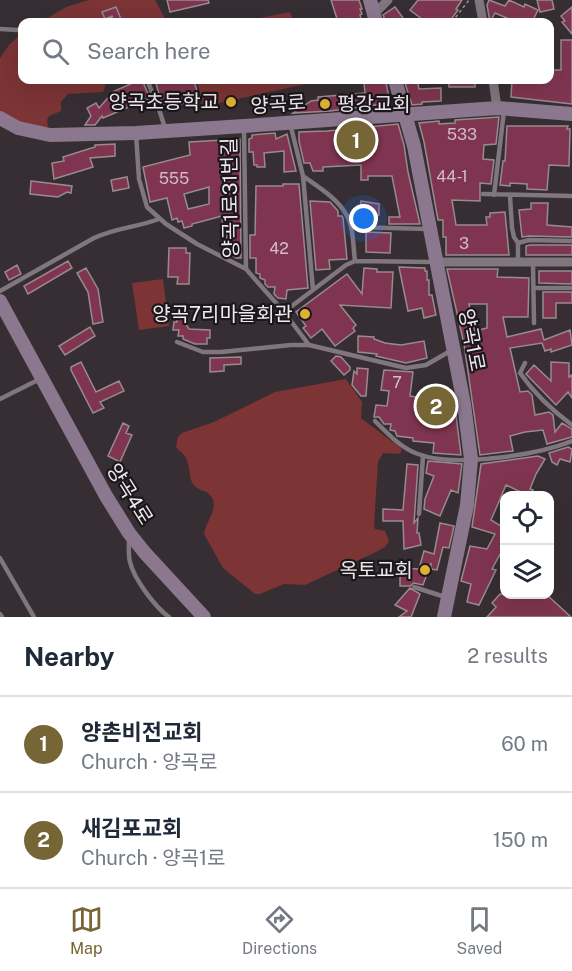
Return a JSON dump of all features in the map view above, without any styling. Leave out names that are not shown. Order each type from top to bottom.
[{"type":"street","points":[[370,0],[375,18]]},
{"type":"street","points":[[375,18],[388,0]]},
{"type":"street","points":[[479,0],[482,18]]},
{"type":"street","name":"양곡1로","points":[[396,84],[414,146],[454,349],[471,459],[467,505],[444,617]]},
{"type":"street","points":[[497,84],[501,109]]},
{"type":"street","name":"양곡로","points":[[0,118],[18,129],[50,135],[136,133],[501,109],[572,114]]},
{"type":"street","points":[[437,262],[572,262]]},
{"type":"street","name":"양곡4로","points":[[0,301],[106,496],[129,533],[204,617]]},
{"type":"lane","points":[[0,29],[18,30]]},
{"type":"lane","points":[[149,84],[166,131]]},
{"type":"lane","points":[[494,195],[501,109]]},
{"type":"lane","points":[[290,123],[303,176],[313,290]]},
{"type":"lane","name":"양곡1로31번길","points":[[244,126],[246,268]]},
{"type":"lane","points":[[0,291],[101,235],[159,219],[147,207],[143,197],[136,133]]},
{"type":"lane","points":[[303,176],[326,193],[347,214],[355,261]]},
{"type":"lane","points":[[483,194],[572,196]]},
{"type":"lane","points":[[510,196],[512,228],[518,243],[518,263]]},
{"type":"lane","name":"양곡1로31번길","points":[[159,219],[196,244],[246,268],[309,345]]},
{"type":"lane","points":[[351,227],[430,229]]},
{"type":"lane","points":[[518,243],[529,240],[572,241]]},
{"type":"lane","points":[[284,312],[355,261],[437,262]]},
{"type":"lane","points":[[533,263],[534,323]]},
{"type":"lane","points":[[534,288],[572,288]]},
{"type":"lane","points":[[177,342],[203,352],[309,345],[406,368],[426,365],[454,349]]},
{"type":"lane","points":[[525,363],[520,373],[549,406],[572,425]]},
{"type":"lane","points":[[0,399],[41,379]]},
{"type":"lane","points":[[375,421],[405,448],[434,459],[471,459],[531,452],[572,441]]},
{"type":"lane","points":[[419,514],[423,456]]},
{"type":"lane","points":[[129,533],[132,568],[155,605],[169,617]]},
{"type":"lane","points":[[0,558],[34,617]]},
{"type":"lane","points":[[414,587],[448,597]]},
{"type":"path","points":[[455,18],[469,0]]},
{"type":"shaded area","points":[[89,0],[155,0],[165,18],[48,18],[66,7]]},
{"type":"shaded area","points":[[290,12],[292,18],[261,18]]},
{"type":"shaded area","points":[[18,37],[18,84],[106,84],[103,92],[68,94],[61,102],[61,111],[49,116],[48,127],[30,127],[0,113],[0,58]]},
{"type":"shaded area","points":[[198,84],[306,84],[205,106]]},
{"type":"shaded area","points":[[163,279],[169,326],[139,330],[132,283]]},
{"type":"shaded area","points":[[346,379],[362,402],[361,418],[402,449],[400,454],[383,453],[378,462],[374,525],[375,529],[385,531],[389,541],[378,551],[305,585],[284,584],[255,594],[223,568],[204,534],[214,502],[207,492],[195,487],[186,458],[176,447],[178,437],[182,433],[214,422],[275,392]]},
{"type":"building","points":[[167,0],[208,0],[209,3],[170,12]]},
{"type":"building","points":[[331,0],[359,0],[362,9],[360,9],[361,18],[337,18]]},
{"type":"building","points":[[418,0],[462,0],[452,18],[421,18],[410,10]]},
{"type":"building","points":[[489,0],[505,6],[509,0],[538,10],[534,18],[507,18],[495,13],[492,18],[489,18],[487,5]]},
{"type":"building","points":[[537,0],[552,0],[554,9],[540,12]]},
{"type":"building","points":[[116,7],[121,18],[112,16],[105,18],[102,12]]},
{"type":"building","points":[[395,7],[403,18],[384,18],[383,15]]},
{"type":"building","points":[[572,7],[572,34],[562,22],[565,21],[561,16]]},
{"type":"building","points":[[561,40],[572,40],[572,104],[511,97],[512,84],[554,84],[554,70],[561,70]]},
{"type":"building","points":[[131,84],[144,84],[150,98],[103,118],[102,116],[95,125],[85,125],[91,116],[87,108],[96,103],[99,108],[114,91]]},
{"type":"building","points":[[156,84],[195,84],[199,99],[167,108],[166,104],[162,105]]},
{"type":"building","points":[[364,84],[386,84],[390,103],[330,111],[293,113],[311,101],[318,100],[318,97],[365,93]]},
{"type":"building","points":[[405,84],[418,84],[419,89],[441,88],[441,101],[412,105]]},
{"type":"building","points":[[449,84],[475,84],[475,87],[449,87]]},
{"type":"building","points":[[499,117],[496,144],[484,145],[483,159],[494,160],[491,184],[480,183],[480,201],[452,200],[456,225],[487,225],[486,217],[490,217],[490,213],[505,212],[509,255],[446,255],[443,220],[438,220],[419,123],[439,121],[439,124],[455,123],[455,120]]},
{"type":"building","points":[[398,124],[420,224],[389,224],[389,217],[400,217],[392,176],[368,176],[368,180],[361,180],[361,165],[323,167],[323,171],[313,171],[310,163],[304,163],[299,141],[299,132]]},
{"type":"building","points":[[507,126],[568,126],[567,129],[570,129],[569,166],[549,165],[547,190],[527,189],[527,184],[500,185],[503,161],[505,161]]},
{"type":"building","points":[[275,133],[276,139],[287,134],[296,171],[284,172],[284,151],[264,153],[265,167],[254,165],[253,152],[249,152],[249,139],[252,135]]},
{"type":"building","points":[[240,139],[241,258],[236,258],[227,251],[227,234],[223,234],[222,216],[184,228],[182,221],[178,222],[177,218],[172,220],[167,198],[150,202],[143,167],[190,155],[189,142]],"holes":[[[209,187],[209,204],[188,209],[184,194]]]},
{"type":"building","points":[[115,144],[115,156],[90,158],[93,167],[54,179],[52,163],[64,161],[63,157],[95,147],[95,145]]},
{"type":"building","points":[[127,177],[129,188],[113,191],[111,180]]},
{"type":"building","points":[[31,181],[72,186],[71,193],[67,192],[58,197],[30,194]]},
{"type":"building","points":[[283,184],[299,184],[308,288],[287,290],[286,299],[278,298],[274,294],[275,287],[268,287],[265,284],[265,280],[256,273],[256,258],[250,258],[250,235],[255,235],[256,186],[283,186]]},
{"type":"building","points":[[310,201],[330,202],[338,211],[338,216],[343,218],[347,259],[329,260],[330,269],[316,270]]},
{"type":"building","points":[[361,201],[379,204],[379,215],[360,216]]},
{"type":"building","points":[[531,203],[548,203],[547,225],[572,227],[572,237],[522,237],[519,210],[531,209]]},
{"type":"building","points":[[366,232],[391,233],[390,253],[366,252]]},
{"type":"building","points":[[572,245],[572,255],[526,255],[526,246]]},
{"type":"building","points":[[169,248],[186,248],[186,253],[190,253],[189,284],[177,284],[178,277],[168,277]]},
{"type":"building","points":[[68,261],[72,268],[28,294],[24,286]]},
{"type":"building","points":[[17,265],[21,274],[9,280],[5,272]]},
{"type":"building","points":[[399,267],[425,268],[427,280],[429,280],[429,295],[432,295],[436,315],[424,318],[422,308],[408,311]]},
{"type":"building","points":[[86,268],[98,289],[103,322],[93,324],[88,292],[77,273]]},
{"type":"building","points":[[364,268],[377,269],[377,272],[393,272],[391,308],[340,305],[356,325],[353,328],[355,331],[335,346],[322,329],[311,338],[303,328],[306,326],[296,312],[347,274],[362,294]]},
{"type":"building","points":[[447,269],[498,269],[497,277],[529,278],[528,317],[503,317],[507,337],[541,329],[544,340],[570,330],[572,345],[551,352],[551,349],[545,351],[542,343],[510,348],[520,392],[528,391],[532,395],[535,415],[549,412],[553,415],[555,432],[562,423],[572,429],[572,437],[547,444],[543,430],[525,432],[510,436],[513,451],[480,455],[464,344]],"holes":[[[469,304],[487,304],[487,328],[475,331]]]},
{"type":"building","points":[[539,271],[572,271],[572,284],[539,283]]},
{"type":"building","points":[[543,292],[572,292],[572,303],[556,303],[556,318],[543,318]]},
{"type":"building","points":[[177,314],[185,314],[185,323],[189,329],[210,330],[207,344],[195,344],[183,339],[183,336],[178,336],[179,330],[173,330],[174,322],[177,322]]},
{"type":"building","points":[[90,327],[95,336],[65,355],[59,346]]},
{"type":"building","points":[[358,336],[374,337],[385,343],[401,345],[424,341],[427,358],[406,363],[376,356],[377,354],[358,352]]},
{"type":"building","points":[[336,356],[341,357],[350,367],[344,375],[331,361]]},
{"type":"building","points":[[241,357],[241,364],[224,365],[224,371],[210,372],[210,358]]},
{"type":"building","points":[[81,362],[96,392],[119,381],[124,391],[100,402],[104,408],[93,413],[71,370],[71,367]]},
{"type":"building","points":[[551,362],[569,363],[569,377],[572,375],[572,398],[568,392],[556,405],[526,374],[534,365],[551,381]]},
{"type":"building","points":[[357,368],[368,369],[366,396],[361,396],[352,385],[354,371],[357,374]]},
{"type":"building","points":[[384,370],[413,372],[410,396],[450,402],[448,416],[456,415],[461,455],[433,453],[434,443],[413,441],[413,438],[397,436],[395,431],[390,430],[391,424],[384,424],[379,417],[374,417],[376,405],[387,406],[389,391],[381,390]]},
{"type":"building","points":[[123,423],[129,426],[126,433],[132,435],[120,462],[108,456]]},
{"type":"building","points":[[568,447],[572,449],[570,462],[560,459],[557,465],[552,462],[549,453]]},
{"type":"building","points":[[538,456],[545,459],[530,489],[532,491],[519,491],[506,485],[503,491],[500,491],[500,499],[491,520],[500,526],[500,554],[492,569],[496,570],[479,605],[467,602],[471,584],[461,581],[470,546],[487,549],[495,534],[472,527],[481,464]]},
{"type":"building","points":[[428,461],[462,464],[458,493],[451,490],[440,516],[424,509],[425,499],[434,476],[426,473]]},
{"type":"building","points":[[407,464],[418,465],[414,523],[418,518],[417,533],[419,533],[421,545],[404,549],[403,521],[383,521],[383,509],[403,510]]},
{"type":"building","points":[[440,523],[454,526],[449,548],[443,547],[437,570],[431,569],[431,563],[423,585],[414,583],[410,586],[400,586],[400,568],[419,569],[424,551],[434,554]]},
{"type":"building","points":[[410,588],[420,594],[411,617],[399,617],[407,611],[395,605]]},
{"type":"building","points":[[500,594],[500,599],[551,599],[571,617],[487,617],[496,607],[492,603]]},
{"type":"place","name":"양곡초등학교","points":[[231,102]]},
{"type":"place","name":"평강교회","points":[[325,104]]},
{"type":"place","name":"양촌비전교회","points":[[356,140]]},
{"type":"place","name":"양곡7리마을회관","points":[[305,314]]},
{"type":"place","name":"새김포교회","points":[[436,406]]},
{"type":"place","name":"옥토교회","points":[[425,570]]}]
